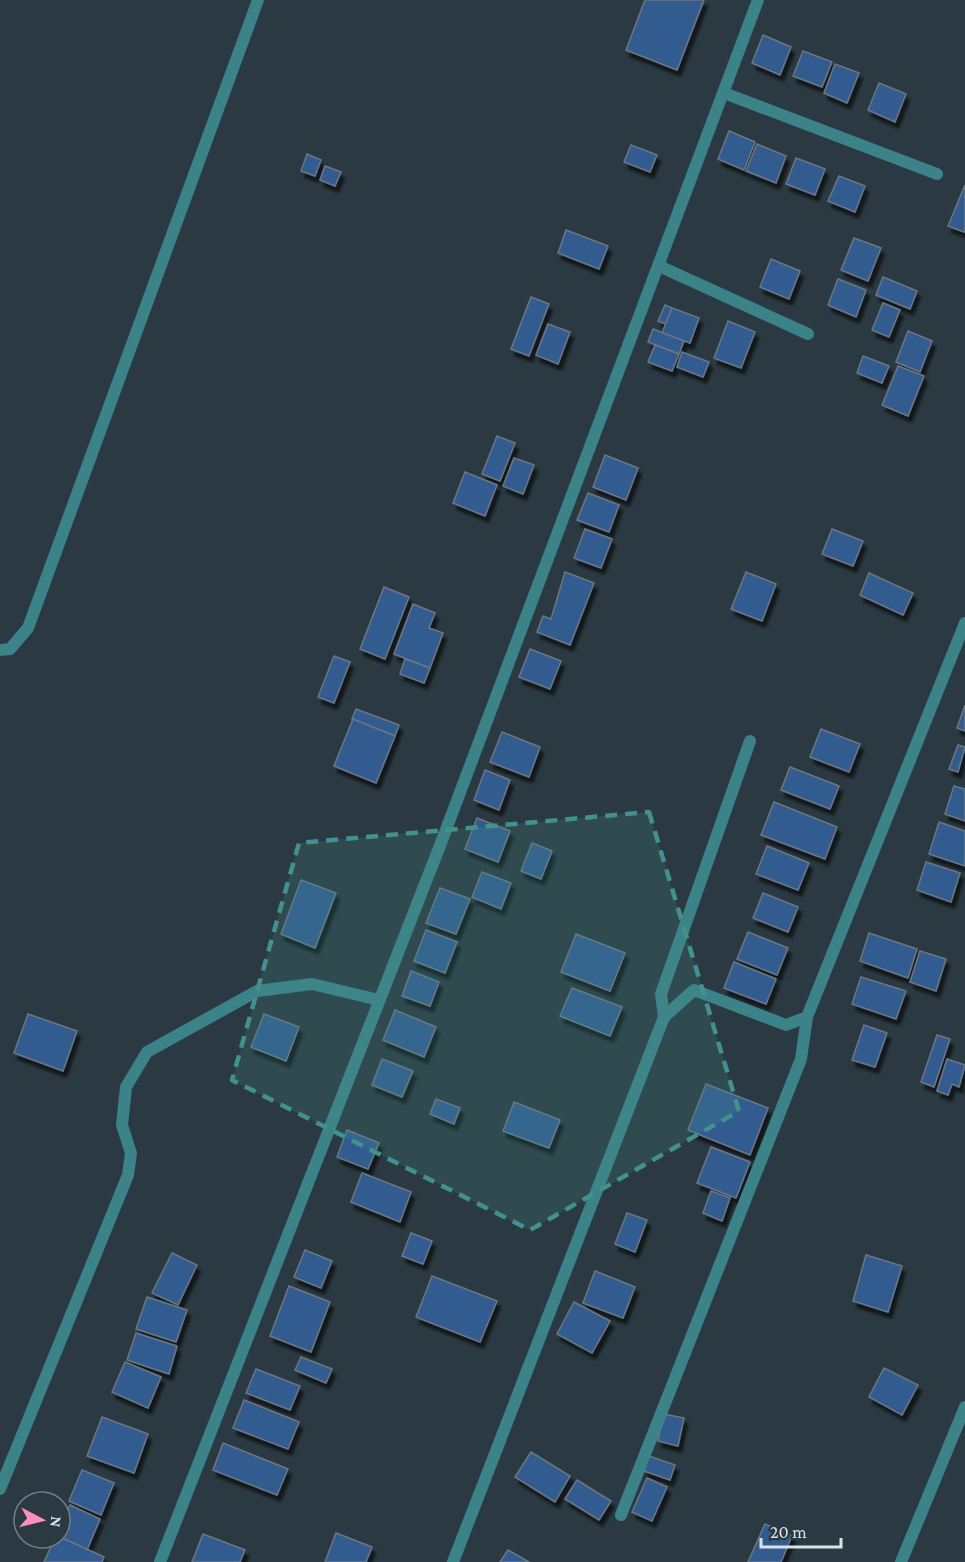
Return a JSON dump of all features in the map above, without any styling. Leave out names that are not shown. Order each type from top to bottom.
[{"type":"street","points":[[0,650],[10,649],[28,628],[258,0]]},
{"type":"street","points":[[160,1562],[380,1000],[758,0]]},
{"type":"street","points":[[724,93],[938,174]]},
{"type":"street","points":[[659,266],[808,334]]},
{"type":"street","points":[[621,1515],[801,1059],[807,1017],[965,623]]},
{"type":"street","points":[[664,1017],[661,994],[750,741]]},
{"type":"street","points":[[0,1489],[128,1175],[131,1153],[122,1125],[126,1087],[147,1052],[257,991],[312,984],[380,1000]]},
{"type":"street","points":[[453,1562],[664,1017],[694,990],[786,1025],[807,1017]]},
{"type":"street","points":[[901,1562],[965,1407]]},
{"type":"highlighted area","points":[[649,812],[739,1111],[530,1230],[232,1080],[299,843]]},
{"type":"building","points":[[645,0],[704,0],[677,70],[626,50]]},
{"type":"building","points":[[763,35],[791,47],[780,75],[752,63]]},
{"type":"building","points":[[803,51],[832,62],[822,87],[793,76]]},
{"type":"building","points":[[835,64],[859,73],[847,103],[824,93]]},
{"type":"building","points":[[879,83],[906,94],[895,122],[868,110]]},
{"type":"building","points":[[729,131],[755,142],[744,170],[718,159]]},
{"type":"building","points":[[757,144],[786,156],[776,183],[746,171]]},
{"type":"building","points":[[631,145],[657,155],[650,172],[624,162]]},
{"type":"building","points":[[307,154],[321,160],[315,176],[301,171]]},
{"type":"building","points":[[796,158],[825,169],[815,195],[786,184]]},
{"type":"building","points":[[325,166],[341,172],[335,186],[320,180]]},
{"type":"building","points":[[839,176],[865,186],[855,212],[828,201]]},
{"type":"building","points":[[965,185],[965,229],[964,232],[948,226]]},
{"type":"building","points":[[566,230],[608,246],[599,269],[558,253]]},
{"type":"building","points":[[854,238],[881,248],[868,281],[841,270]]},
{"type":"building","points":[[771,259],[800,271],[789,299],[760,287]]},
{"type":"building","points":[[883,277],[917,291],[910,309],[876,295]]},
{"type":"building","points":[[838,279],[866,290],[856,317],[828,305]]},
{"type":"building","points":[[531,297],[549,304],[529,356],[511,349]]},
{"type":"building","points":[[883,303],[900,310],[889,337],[872,330]]},
{"type":"building","points":[[665,305],[672,308],[666,324],[658,321]]},
{"type":"building","points":[[672,308],[699,318],[690,343],[662,333]]},
{"type":"building","points":[[728,321],[755,332],[741,368],[714,358]]},
{"type":"building","points":[[548,324],[570,332],[558,364],[536,355]]},
{"type":"building","points":[[653,329],[684,341],[679,354],[648,342]]},
{"type":"building","points":[[908,331],[932,341],[920,372],[896,362]]},
{"type":"building","points":[[655,345],[679,354],[672,371],[648,362]]},
{"type":"building","points":[[682,352],[709,362],[703,377],[677,367]]},
{"type":"building","points":[[863,356],[889,366],[882,383],[857,373]]},
{"type":"building","points":[[898,366],[924,376],[908,416],[882,405]]},
{"type":"building","points":[[497,436],[515,443],[500,481],[482,474]]},
{"type":"building","points":[[605,455],[638,468],[626,500],[593,487]]},
{"type":"building","points":[[514,458],[534,465],[523,494],[503,486]]},
{"type":"building","points":[[465,472],[497,485],[485,516],[453,503]]},
{"type":"building","points":[[588,493],[619,505],[609,532],[577,520]]},
{"type":"building","points":[[585,529],[612,539],[601,568],[574,558]]},
{"type":"building","points":[[832,529],[863,541],[853,566],[822,554]]},
{"type":"building","points":[[565,572],[594,583],[570,645],[537,632],[543,616],[551,619]]},
{"type":"building","points":[[746,572],[776,584],[762,621],[731,609]]},
{"type":"building","points":[[869,573],[913,593],[903,615],[860,595]]},
{"type":"building","points":[[384,587],[409,597],[385,659],[360,649]]},
{"type":"building","points":[[413,604],[435,613],[429,628],[443,633],[430,668],[394,654]]},
{"type":"building","points":[[530,649],[561,661],[550,689],[519,677]]},
{"type":"building","points":[[334,656],[350,662],[334,703],[318,697]]},
{"type":"building","points":[[405,659],[430,668],[424,683],[400,674]]},
{"type":"building","points":[[965,705],[965,731],[957,728]]},
{"type":"building","points":[[356,709],[399,725],[395,736],[352,719]]},
{"type":"building","points":[[353,719],[395,736],[376,783],[334,766]]},
{"type":"building","points":[[821,729],[860,744],[849,772],[810,757]]},
{"type":"building","points":[[502,732],[540,747],[529,777],[490,762]]},
{"type":"building","points":[[958,745],[965,747],[958,772],[949,769]]},
{"type":"building","points":[[790,767],[839,786],[830,809],[781,790]]},
{"type":"building","points":[[485,770],[510,780],[499,810],[474,800]]},
{"type":"building","points":[[954,786],[965,789],[965,821],[945,814]]},
{"type":"building","points":[[774,802],[837,827],[825,859],[761,835]]},
{"type":"building","points":[[477,818],[510,831],[498,862],[465,849]]},
{"type":"building","points":[[939,822],[965,831],[965,866],[929,854]]},
{"type":"building","points":[[532,843],[552,851],[541,879],[521,871]]},
{"type":"building","points":[[767,846],[809,863],[798,890],[756,874]]},
{"type":"building","points":[[926,862],[960,873],[951,902],[917,890]]},
{"type":"building","points":[[482,872],[511,883],[501,909],[472,897]]},
{"type":"building","points":[[301,880],[336,893],[315,948],[281,934]]},
{"type":"building","points":[[440,888],[470,899],[456,934],[426,923]]},
{"type":"building","points":[[763,893],[798,907],[788,932],[753,918]]},
{"type":"building","points":[[426,930],[457,942],[445,973],[414,961]]},
{"type":"building","points":[[748,932],[788,948],[777,975],[737,959]]},
{"type":"building","points":[[869,933],[917,949],[908,978],[860,961]]},
{"type":"building","points":[[576,934],[625,953],[610,991],[561,972]]},
{"type":"building","points":[[920,951],[946,959],[936,991],[910,982]]},
{"type":"building","points":[[734,962],[776,979],[766,1004],[724,988]]},
{"type":"building","points":[[411,971],[439,982],[430,1006],[402,996]]},
{"type":"building","points":[[861,977],[906,991],[896,1019],[852,1004]]},
{"type":"building","points":[[572,988],[622,1007],[610,1036],[560,1016]]},
{"type":"building","points":[[395,1010],[436,1027],[424,1057],[383,1040]]},
{"type":"building","points":[[28,1014],[77,1031],[63,1071],[14,1053]]},
{"type":"building","points":[[264,1014],[299,1027],[286,1061],[251,1047]]},
{"type":"building","points":[[864,1025],[887,1033],[875,1067],[852,1060]]},
{"type":"building","points":[[937,1035],[950,1039],[934,1087],[921,1082]]},
{"type":"building","points":[[382,1059],[413,1071],[402,1097],[372,1085]]},
{"type":"building","points":[[947,1059],[965,1065],[959,1087],[952,1084],[948,1095],[937,1091]]},
{"type":"building","points":[[706,1084],[768,1108],[750,1155],[688,1130]]},
{"type":"building","points":[[436,1099],[460,1108],[454,1124],[430,1114]]},
{"type":"building","points":[[514,1102],[560,1120],[549,1148],[503,1131]]},
{"type":"building","points":[[347,1130],[379,1143],[368,1169],[337,1157]]},
{"type":"building","points":[[711,1147],[750,1162],[736,1198],[697,1183]]},
{"type":"building","points":[[362,1173],[411,1192],[400,1222],[351,1202]]},
{"type":"building","points":[[711,1191],[730,1198],[722,1221],[703,1213]]},
{"type":"building","points":[[627,1213],[647,1220],[635,1252],[615,1244]]},
{"type":"building","points":[[411,1233],[432,1241],[423,1264],[402,1256]]},
{"type":"building","points":[[305,1250],[332,1261],[321,1288],[294,1277]]},
{"type":"building","points":[[172,1253],[197,1265],[178,1305],[152,1293]]},
{"type":"building","points":[[866,1255],[902,1266],[888,1312],[853,1301]]},
{"type":"building","points":[[595,1271],[635,1287],[623,1318],[583,1303]]},
{"type":"building","points":[[432,1276],[497,1301],[480,1342],[416,1317]]},
{"type":"building","points":[[289,1286],[330,1302],[311,1352],[270,1336]]},
{"type":"building","points":[[147,1297],[187,1310],[176,1342],[136,1329]]},
{"type":"building","points":[[574,1302],[610,1321],[592,1353],[557,1334]]},
{"type":"building","points":[[136,1333],[177,1346],[169,1374],[127,1360]]},
{"type":"building","points":[[301,1357],[332,1369],[326,1383],[295,1370]]},
{"type":"building","points":[[125,1362],[161,1377],[148,1408],[112,1392]]},
{"type":"building","points":[[884,1368],[918,1385],[902,1415],[869,1397]]},
{"type":"building","points":[[256,1369],[300,1386],[290,1410],[246,1393]]},
{"type":"building","points":[[244,1400],[299,1422],[288,1449],[233,1428]]},
{"type":"building","points":[[664,1414],[684,1418],[678,1446],[658,1441]]},
{"type":"building","points":[[102,1417],[148,1434],[134,1473],[87,1456]]},
{"type":"building","points":[[223,1443],[288,1469],[277,1495],[213,1470]]},
{"type":"building","points":[[531,1452],[570,1476],[555,1502],[515,1477]]},
{"type":"building","points":[[649,1456],[675,1465],[670,1480],[644,1471]]},
{"type":"building","points":[[82,1470],[114,1483],[101,1515],[72,1502],[72,1494]]},
{"type":"building","points":[[647,1478],[667,1487],[652,1521],[632,1512]]},
{"type":"building","points":[[577,1480],[611,1501],[599,1520],[565,1499]]},
{"type":"building","points":[[72,1506],[100,1519],[87,1550],[72,1543]]},
{"type":"building","points":[[765,1524],[792,1536],[781,1562],[748,1562]]},
{"type":"building","points":[[336,1533],[372,1547],[366,1562],[325,1562]]},
{"type":"building","points":[[203,1534],[245,1550],[240,1562],[192,1562]]},
{"type":"building","points":[[72,1542],[104,1557],[102,1562],[44,1562],[50,1550],[72,1550]]},
{"type":"building","points":[[508,1550],[529,1562],[500,1562]]}]
